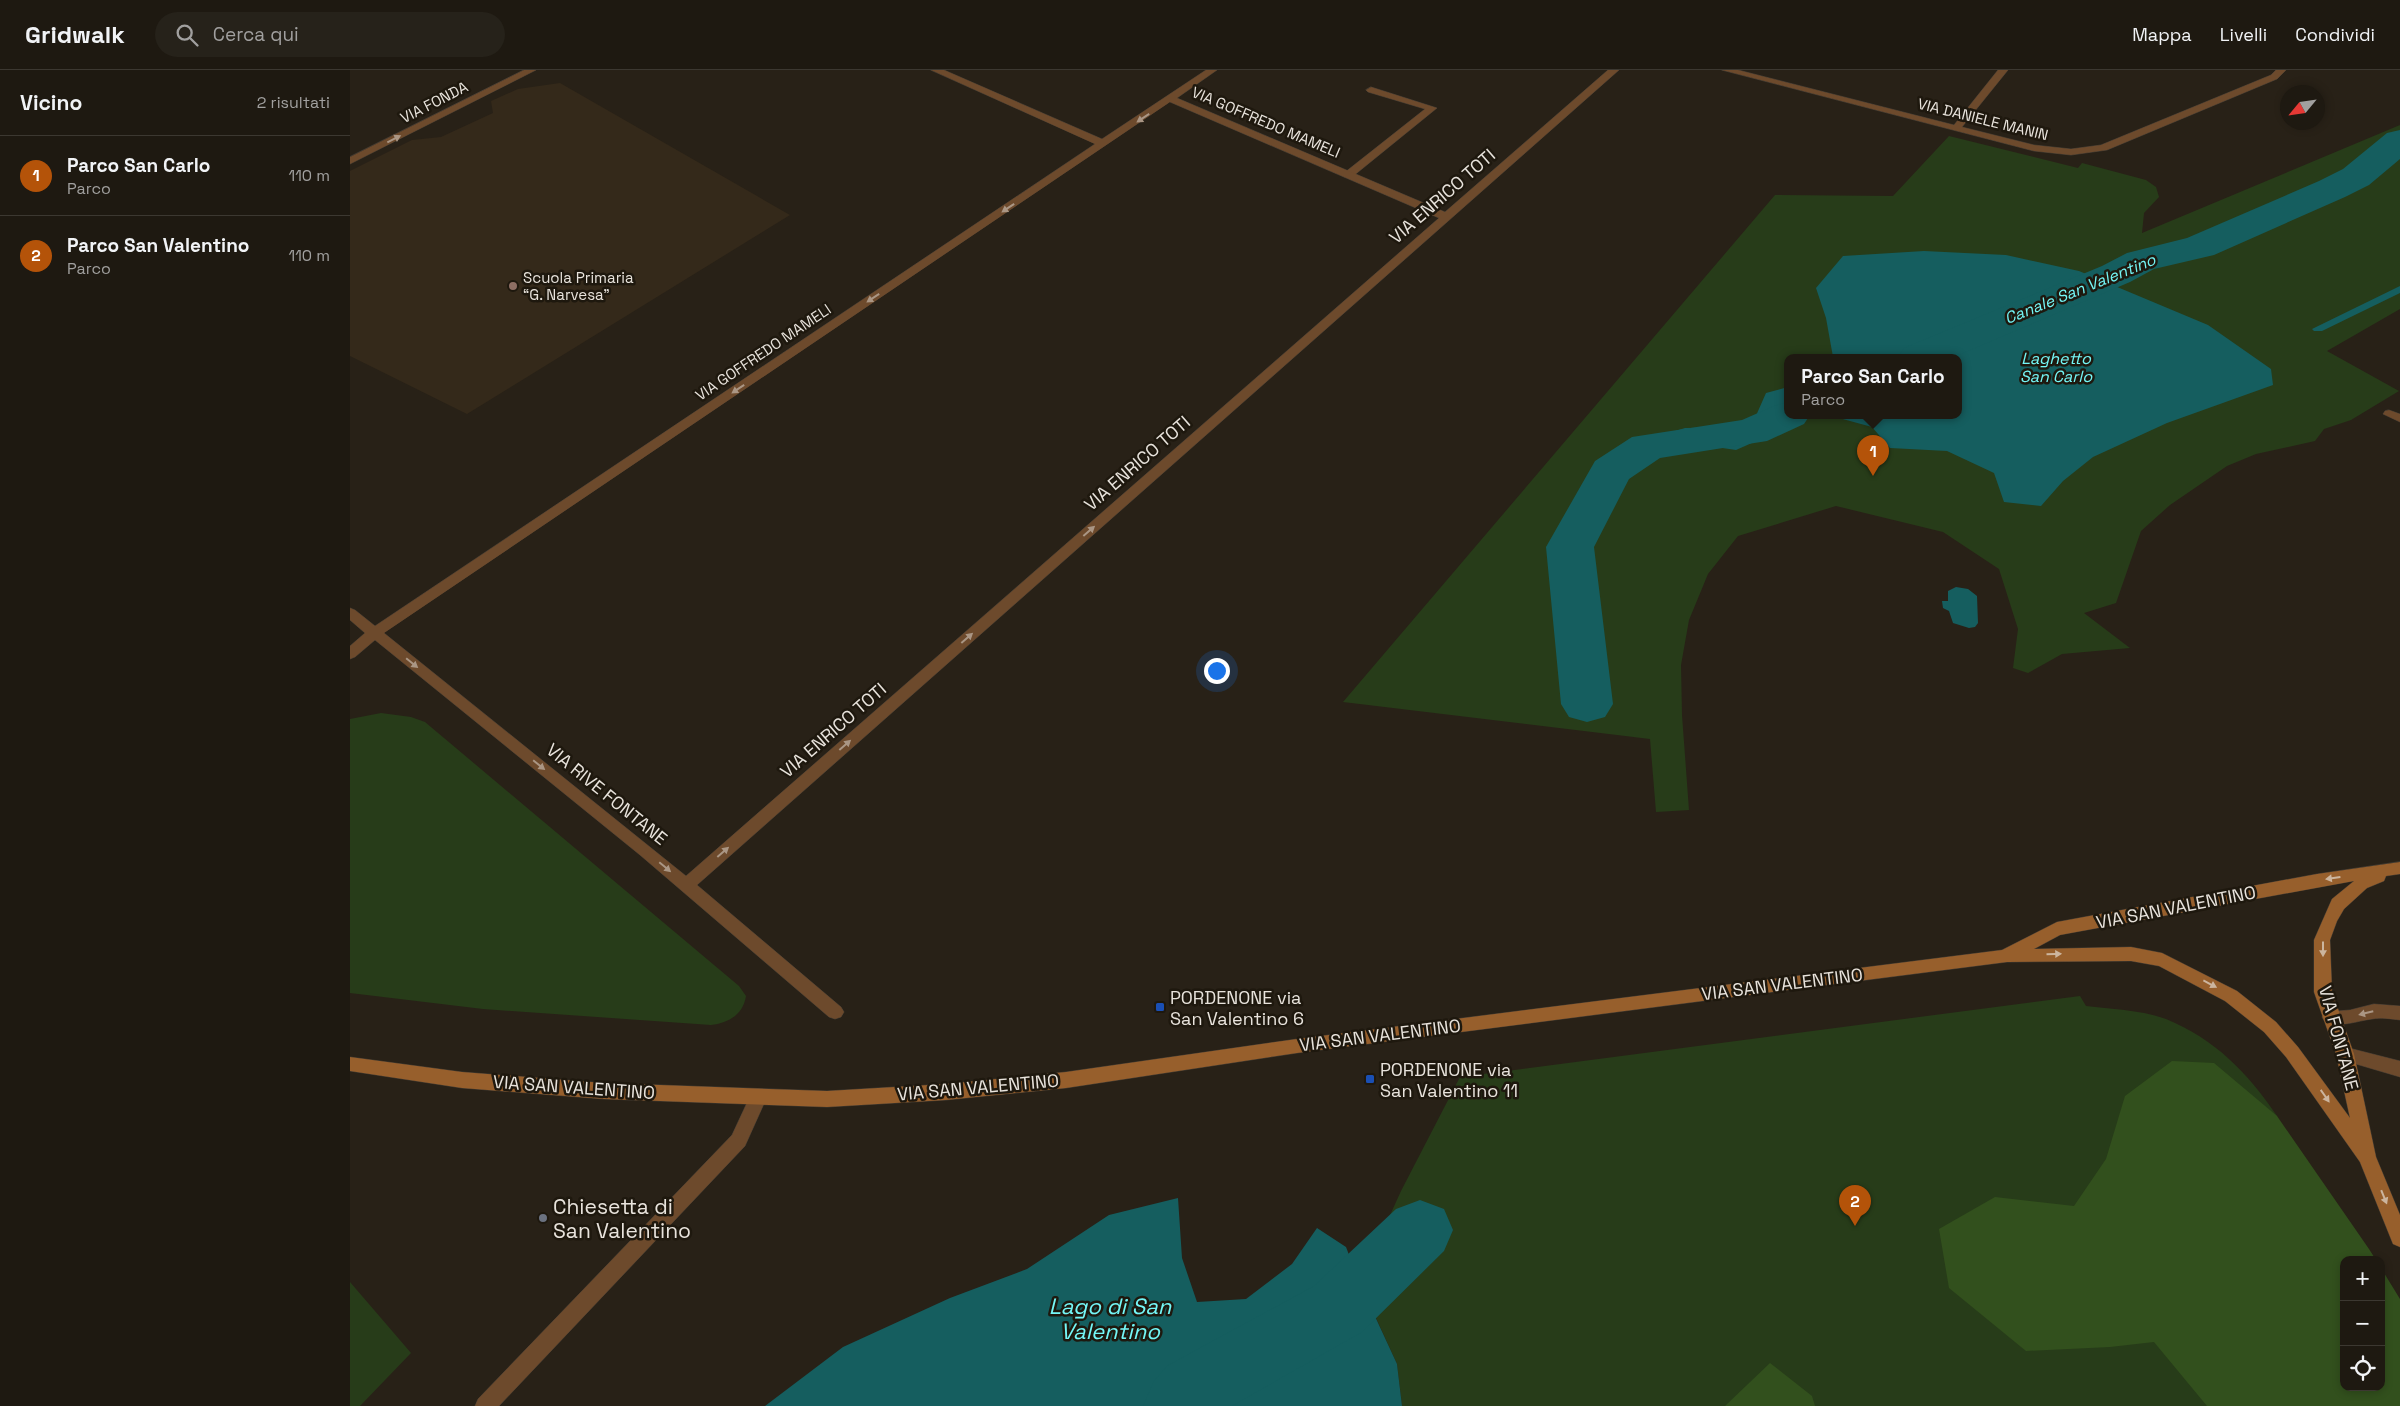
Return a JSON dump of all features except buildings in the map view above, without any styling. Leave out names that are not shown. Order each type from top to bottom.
[{"type":"street","name":"VIA FONDA","points":[[350,161],[531,70]]},
{"type":"street","points":[[936,70],[1104,144]]},
{"type":"street","name":"VIA GOFFREDO MAMELI","points":[[350,654],[374,633],[1212,70]]},
{"type":"street","name":"VIA ENRICO TOTI","points":[[686,885],[1614,70]]},
{"type":"street","name":"VIA DANIELE MANIN","points":[[1727,70],[2034,148],[2055,151],[2086,151],[2117,144],[2274,77],[2281,70]]},
{"type":"street","points":[[1956,128],[2003,70]]},
{"type":"street","name":"VIA GOFFREDO MAMELI","points":[[1348,175],[1432,108],[1371,90]]},
{"type":"street","name":"VIA GOFFREDO MAMELI","points":[[1171,99],[1447,216]]},
{"type":"street","name":"VIA RIVE FONTANE","points":[[350,613],[686,885],[835,1012]]},
{"type":"street","name":"VIA SAN VALENTINO","points":[[350,1064],[462,1080],[604,1091],[827,1099],[936,1093],[1066,1080],[1297,1046],[2005,956],[2056,929],[2316,880],[2399,868]]},
{"type":"street","name":"VIA FONTANE","points":[[2399,868],[2361,884],[2338,904],[2322,940],[2322,992],[2345,1054],[2367,1157],[2400,1238]]},
{"type":"street","points":[[2005,956],[2068,953],[2131,954],[2162,960],[2231,996],[2270,1027],[2292,1052],[2367,1157]]},
{"type":"street","points":[[2331,1017],[2350,1017],[2374,1011],[2400,1013]]},
{"type":"street","points":[[2345,1054],[2400,1069]]},
{"type":"street","points":[[485,1406],[739,1140],[758,1097]]},
{"type":"shaded area","name":"Scuola Primaria “G. Narvesa”","points":[[560,83],[790,215],[467,414],[350,356],[350,171],[412,140],[441,137],[493,113],[491,101],[518,89]]},
{"type":"green space","points":[[2400,125],[2400,309],[2327,351],[2399,391],[2351,420],[2324,429],[2315,441],[2256,454],[2227,466],[2170,505],[2141,531],[2116,603],[2084,613],[2130,648],[2062,654],[2028,673],[2013,668],[2018,629],[1999,569],[1943,532],[1836,506],[1738,536],[1708,574],[1689,620],[1681,665],[1682,715],[1689,810],[1656,812],[1650,739],[1343,702],[1775,195],[1893,196],[1949,136],[2078,168],[2082,163],[2146,180],[2156,187],[2159,197],[2144,213],[2142,233]]},
{"type":"green space","points":[[381,713],[411,717],[425,722],[739,986],[746,996],[738,1013],[729,1020],[711,1025],[483,1009],[350,993],[350,719]]},
{"type":"green space","points":[[2080,996],[2086,1006],[2126,1010],[2166,1019],[2200,1037],[2229,1059],[2266,1100],[2277,1116],[2340,1371],[2340,1391],[2384,1391],[2396,1406],[1402,1406],[1397,1364],[1366,1296],[1366,1268],[1401,1191],[1460,1077]]},
{"type":"green space","points":[[2172,1061],[2214,1063],[2277,1116],[2373,1256],[2340,1256],[2340,1391],[2385,1391],[2385,1275],[2400,1299],[2400,1406],[2207,1406],[2154,1342],[2110,1347],[2026,1351],[1949,1288],[1939,1229],[1995,1197],[2074,1206],[2106,1159],[2125,1096]]},
{"type":"green space","points":[[350,1282],[411,1353],[360,1406],[350,1406]]},
{"type":"green space","points":[[1770,1363],[1812,1396],[1815,1406],[1725,1406]]},
{"type":"water","name":"Laghetto San Carlo","points":[[1924,251],[2006,255],[2079,271],[2208,325],[2271,369],[2273,385],[2167,423],[2093,457],[2063,481],[2041,506],[2004,502],[1994,473],[1947,451],[1890,448],[1872,427],[1843,419],[1962,419],[1962,354],[1832,354],[1826,318],[1816,288],[1843,256]]},
{"type":"water","points":[[1784,388],[1784,419],[1806,419],[1736,450],[1654,438],[1685,428],[1751,427],[1766,393]]},
{"type":"water","points":[[1956,587],[1968,589],[1977,596],[1978,623],[1975,627],[1969,628],[1953,623],[1949,611],[1943,608],[1942,601],[1948,601],[1948,591]]},
{"type":"water","name":"Lago di San Valentino","points":[[1178,1198],[1182,1258],[1197,1302],[1246,1299],[1292,1264],[1317,1228],[1346,1247],[1361,1286],[1397,1364],[1402,1406],[765,1406],[843,1347],[950,1298],[1027,1269],[1109,1215]]},
{"type":"waterway","name":"Canale San Valentino","points":[[1926,354],[2116,274],[2141,261],[2200,247],[2332,189],[2356,177],[2400,141]]},
{"type":"waterway","points":[[2318,329],[2400,289]]},
{"type":"waterway","name":"Canale San Valentino","points":[[1587,704],[1570,547],[1611,471],[1648,446],[1752,432],[1784,417]]},
{"type":"waterway","name":"Canale San Valentino","points":[[1179,1406],[1192,1390],[1338,1309],[1420,1230]]},
{"type":"place","name":"Scuola Primaria “G. Narvesa”","points":[[513,286]]},
{"type":"place","name":"Parco San Carlo","points":[[1873,476]]},
{"type":"place","name":"PORDENONE via San Valentino 6","points":[[1160,1007]]},
{"type":"place","name":"PORDENONE via San Valentino 11","points":[[1370,1079]]},
{"type":"place","name":"Chiesetta di San Valentino","points":[[543,1218]]},
{"type":"place","name":"Parco San Valentino","points":[[1855,1226]]}]
